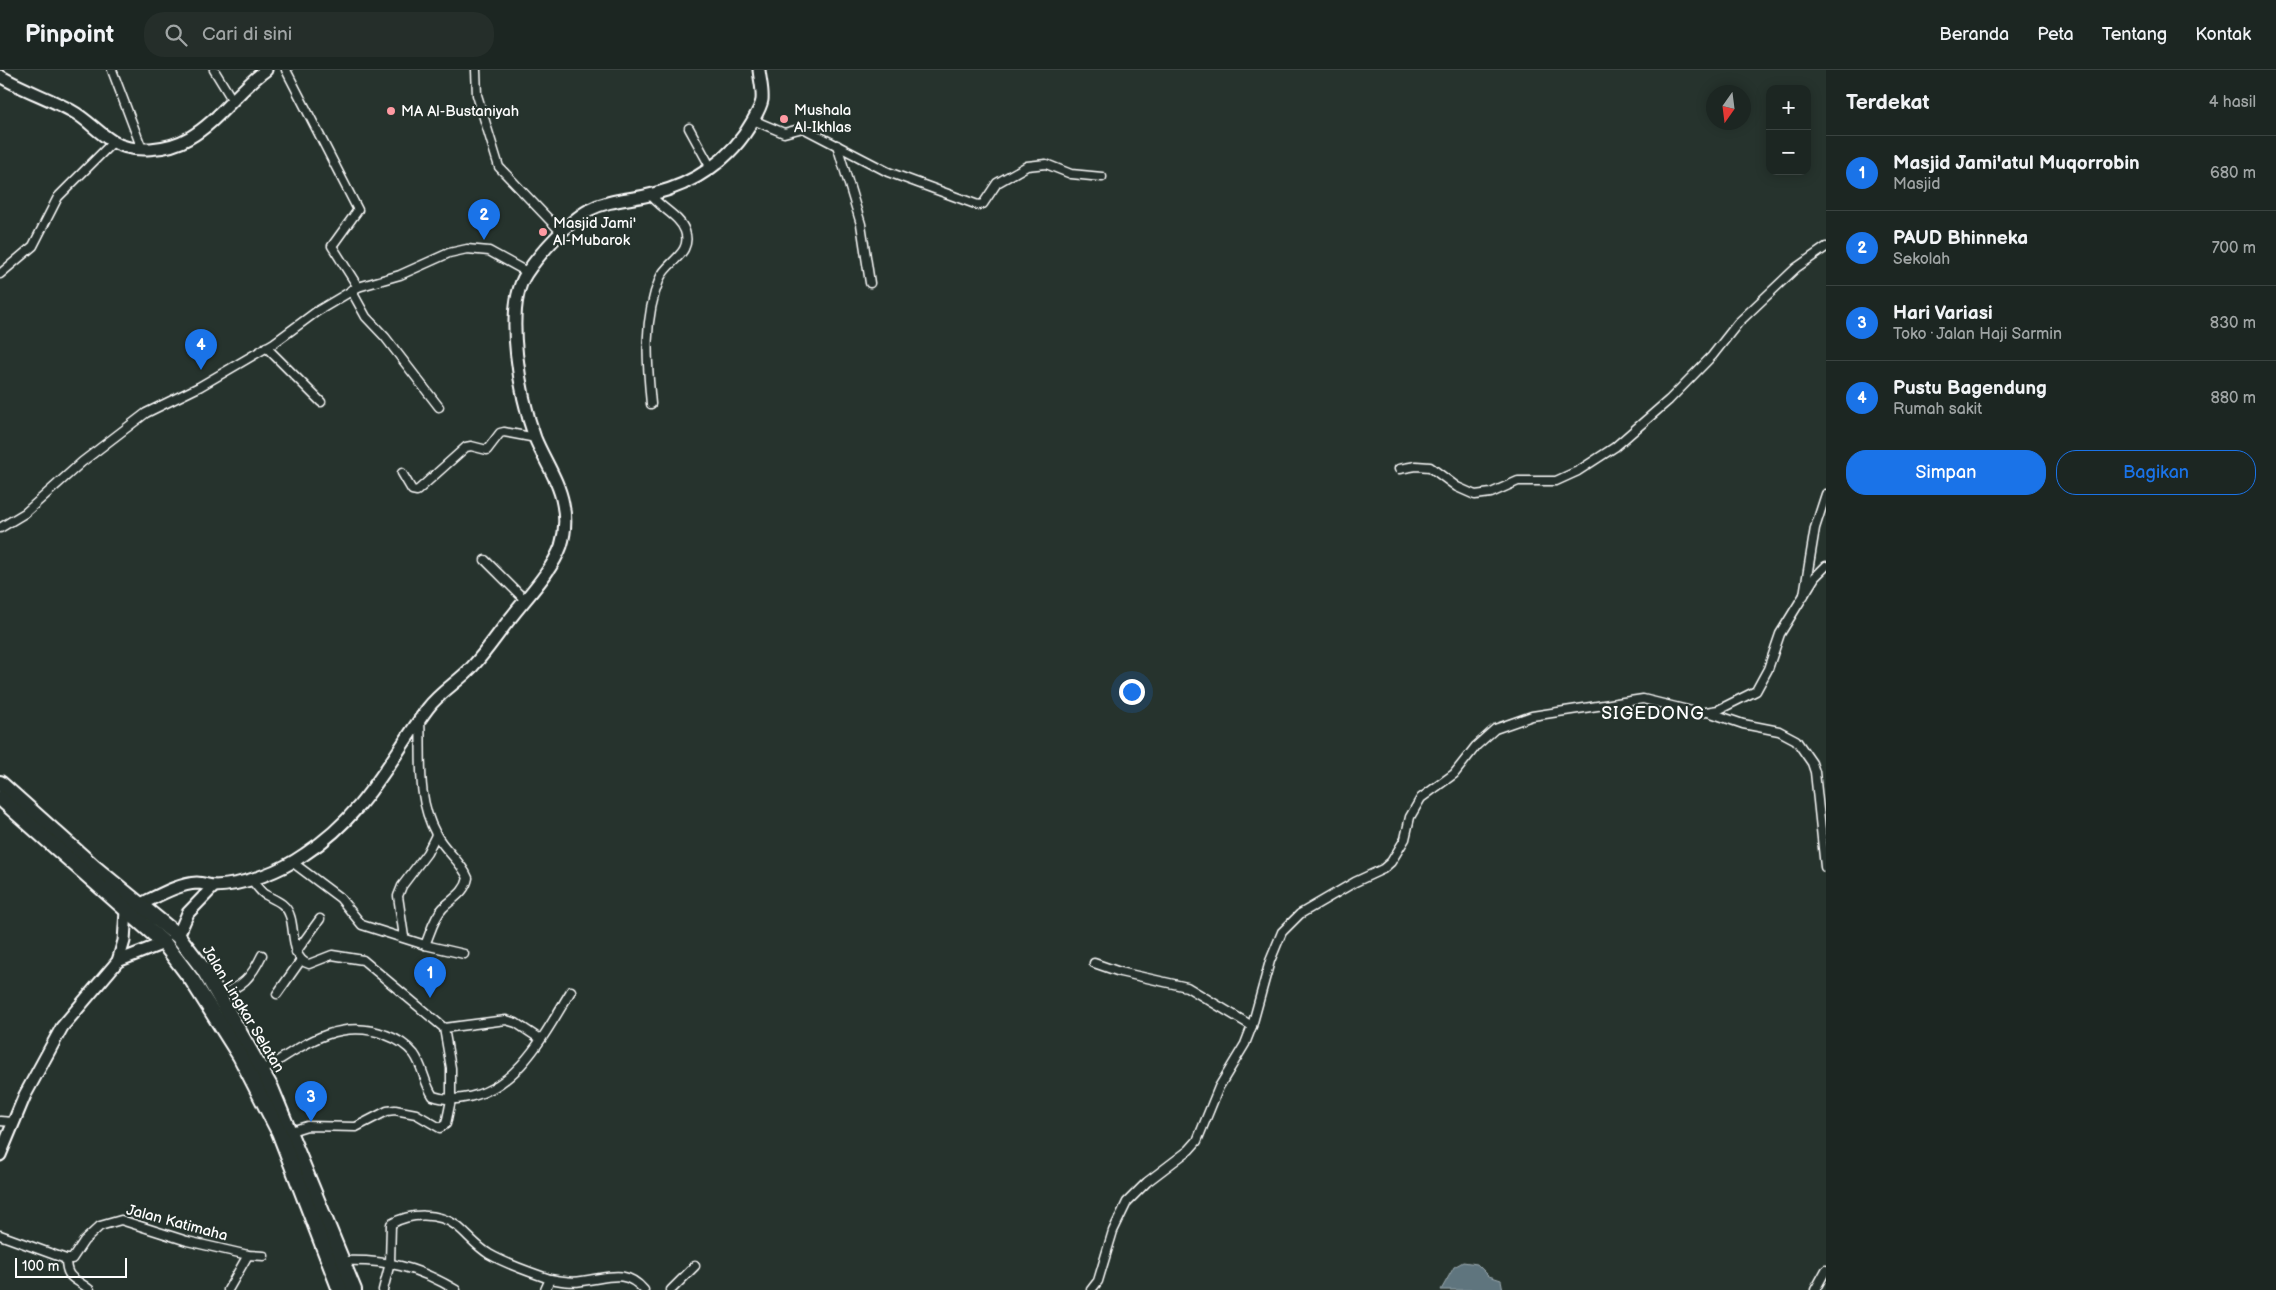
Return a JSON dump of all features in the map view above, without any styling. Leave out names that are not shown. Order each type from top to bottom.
[{"type":"highway","name":"Jalan Lingkar Selatan","points":[[0,783],[22,810],[126,911],[164,943],[192,980],[240,1056],[265,1090],[291,1131],[304,1180]]},
{"type":"highway","name":"Jalan Lingkar Selatan","points":[[0,798],[22,810],[141,904],[178,936],[204,970],[262,1071],[265,1090],[279,1132],[304,1180],[311,1198],[340,1290]]},
{"type":"highway","name":"Jalan Lingkar Selatan","points":[[311,1198],[354,1290]]},
{"type":"street","points":[[112,70],[142,149]]},
{"type":"street","points":[[214,70],[233,101]]},
{"type":"street","points":[[0,76],[17,86],[71,110],[113,142],[142,149],[164,148],[181,143],[208,124],[266,70]]},
{"type":"street","points":[[286,70],[358,210],[332,246],[366,317],[385,337],[438,407]]},
{"type":"street","points":[[476,70],[479,100],[499,167],[562,233]]},
{"type":"street","points":[[141,904],[198,883],[214,886],[251,879],[292,862],[330,835],[351,816],[382,778],[420,719],[436,699],[474,665],[525,600],[557,554],[564,528],[563,501],[536,438],[520,380],[516,348],[517,295],[527,272],[562,233],[586,211],[622,199],[651,195],[684,185],[711,168],[731,151],[753,120],[762,102],[759,70]]},
{"type":"street","points":[[753,120],[784,133],[803,128],[888,172],[978,205],[983,204],[997,183],[1027,166],[1040,164],[1080,176],[1102,177]]},
{"type":"street","points":[[688,128],[711,168]]},
{"type":"street","points":[[0,274],[33,246],[58,197],[113,142]]},
{"type":"street","points":[[837,146],[861,224],[870,283]]},
{"type":"street","points":[[651,195],[681,222],[686,232],[687,243],[684,251],[660,277],[647,326],[646,357],[651,404]]},
{"type":"street","points":[[1399,469],[1416,466],[1430,467],[1457,487],[1475,495],[1491,493],[1518,481],[1556,481],[1578,471],[1615,447],[1669,400],[1712,356],[1738,323],[1796,268],[1826,247]]},
{"type":"street","points":[[0,528],[25,513],[82,462],[146,413],[199,386],[266,347],[354,289],[400,275],[449,253],[467,249],[488,251],[527,272]]},
{"type":"street","points":[[266,347],[321,402]]},
{"type":"street","points":[[402,473],[412,490],[417,491],[466,447],[470,446],[487,450],[500,433],[504,432],[536,438]]},
{"type":"street","points":[[1803,597],[1814,528],[1826,494]]},
{"type":"street","points":[[485,560],[525,600]]},
{"type":"street","points":[[1091,1290],[1097,1284],[1123,1208],[1147,1182],[1194,1146],[1219,1087],[1245,1044],[1252,1026],[1270,961],[1282,932],[1300,914],[1355,882],[1383,869],[1391,862],[1405,839],[1410,817],[1421,798],[1454,774],[1476,746],[1496,729],[1532,716],[1643,699],[1700,713],[1708,712],[1718,710],[1756,691],[1768,669],[1780,634],[1815,577],[1826,566]]},
{"type":"street","points":[[1708,712],[1743,724],[1779,731],[1796,740],[1812,763],[1815,772],[1825,867]]},
{"type":"street","points":[[420,719],[420,783],[427,814],[436,835],[468,878],[460,894],[442,908],[425,945]]},
{"type":"street","points":[[404,937],[398,896],[402,886],[428,853],[436,835]]},
{"type":"street","points":[[292,862],[340,898],[358,922],[374,930],[464,954]]},
{"type":"street","points":[[251,879],[265,894],[281,902],[289,913],[296,952],[300,960],[309,964],[332,955],[363,960],[444,1028],[450,1059],[451,1100],[446,1124],[438,1128],[416,1114],[395,1110],[386,1111],[356,1127],[307,1126],[291,1131]]},
{"type":"street","points":[[178,936],[188,913],[214,886]]},
{"type":"street","points":[[0,1155],[25,1095],[62,1027],[118,961],[124,941],[126,911]]},
{"type":"street","points":[[296,952],[320,919]]},
{"type":"street","points":[[118,961],[164,943]]},
{"type":"street","points":[[218,995],[237,988],[245,982],[254,971],[262,954]]},
{"type":"street","points":[[277,994],[300,960]]},
{"type":"street","points":[[1094,963],[1120,972],[1187,987],[1252,1026]]},
{"type":"street","points":[[262,1071],[322,1035],[340,1029],[357,1028],[378,1032],[401,1041],[414,1054],[433,1096],[451,1100],[469,1098],[489,1091],[503,1082],[521,1065],[571,991]]},
{"type":"street","points":[[444,1028],[506,1020],[540,1039]]},
{"type":"street","points":[[0,1120],[13,1122]]},
{"type":"street","points":[[383,1290],[390,1263],[391,1224],[400,1218],[414,1215],[445,1220],[456,1226],[474,1245],[492,1255],[550,1279],[581,1282],[627,1276],[635,1280],[644,1290]]},
{"type":"street","name":"Jalan Katimaha","points":[[66,1259],[72,1259],[84,1241],[100,1226],[121,1220],[188,1241],[248,1255],[264,1256]]},
{"type":"street","points":[[0,1235],[66,1259],[66,1267],[70,1276],[90,1290]]},
{"type":"street","points":[[228,1290],[248,1255]]},
{"type":"street","points":[[342,1261],[380,1261],[390,1263],[432,1276],[456,1290]]},
{"type":"street","points":[[671,1290],[695,1266]]},
{"type":"street","points":[[1815,1290],[1826,1270]]},
{"type":"street","points":[[545,1290],[550,1279]]},
{"type":"water","points":[[1463,1262],[1477,1264],[1489,1276],[1501,1280],[1503,1290],[1441,1290],[1454,1267]]},
{"type":"place","name":"MA Al-Bustaniyah","points":[[391,111]]},
{"type":"place","name":"Mushala Al-Ikhlas","points":[[784,119]]},
{"type":"place","name":"Masjid Jami' Al-Mubarok","points":[[543,232]]},
{"type":"place","name":"PAUD Bhinneka","points":[[484,240]]},
{"type":"place","name":"Pustu Bagendung","points":[[201,370]]},
{"type":"place","name":"Masjid Jami'atul Muqorrobin","points":[[430,998]]},
{"type":"place","name":"Hari Variasi","points":[[311,1122]]},
{"type":"district","name":"SIGEDONG","points":[[1653,713]]}]
